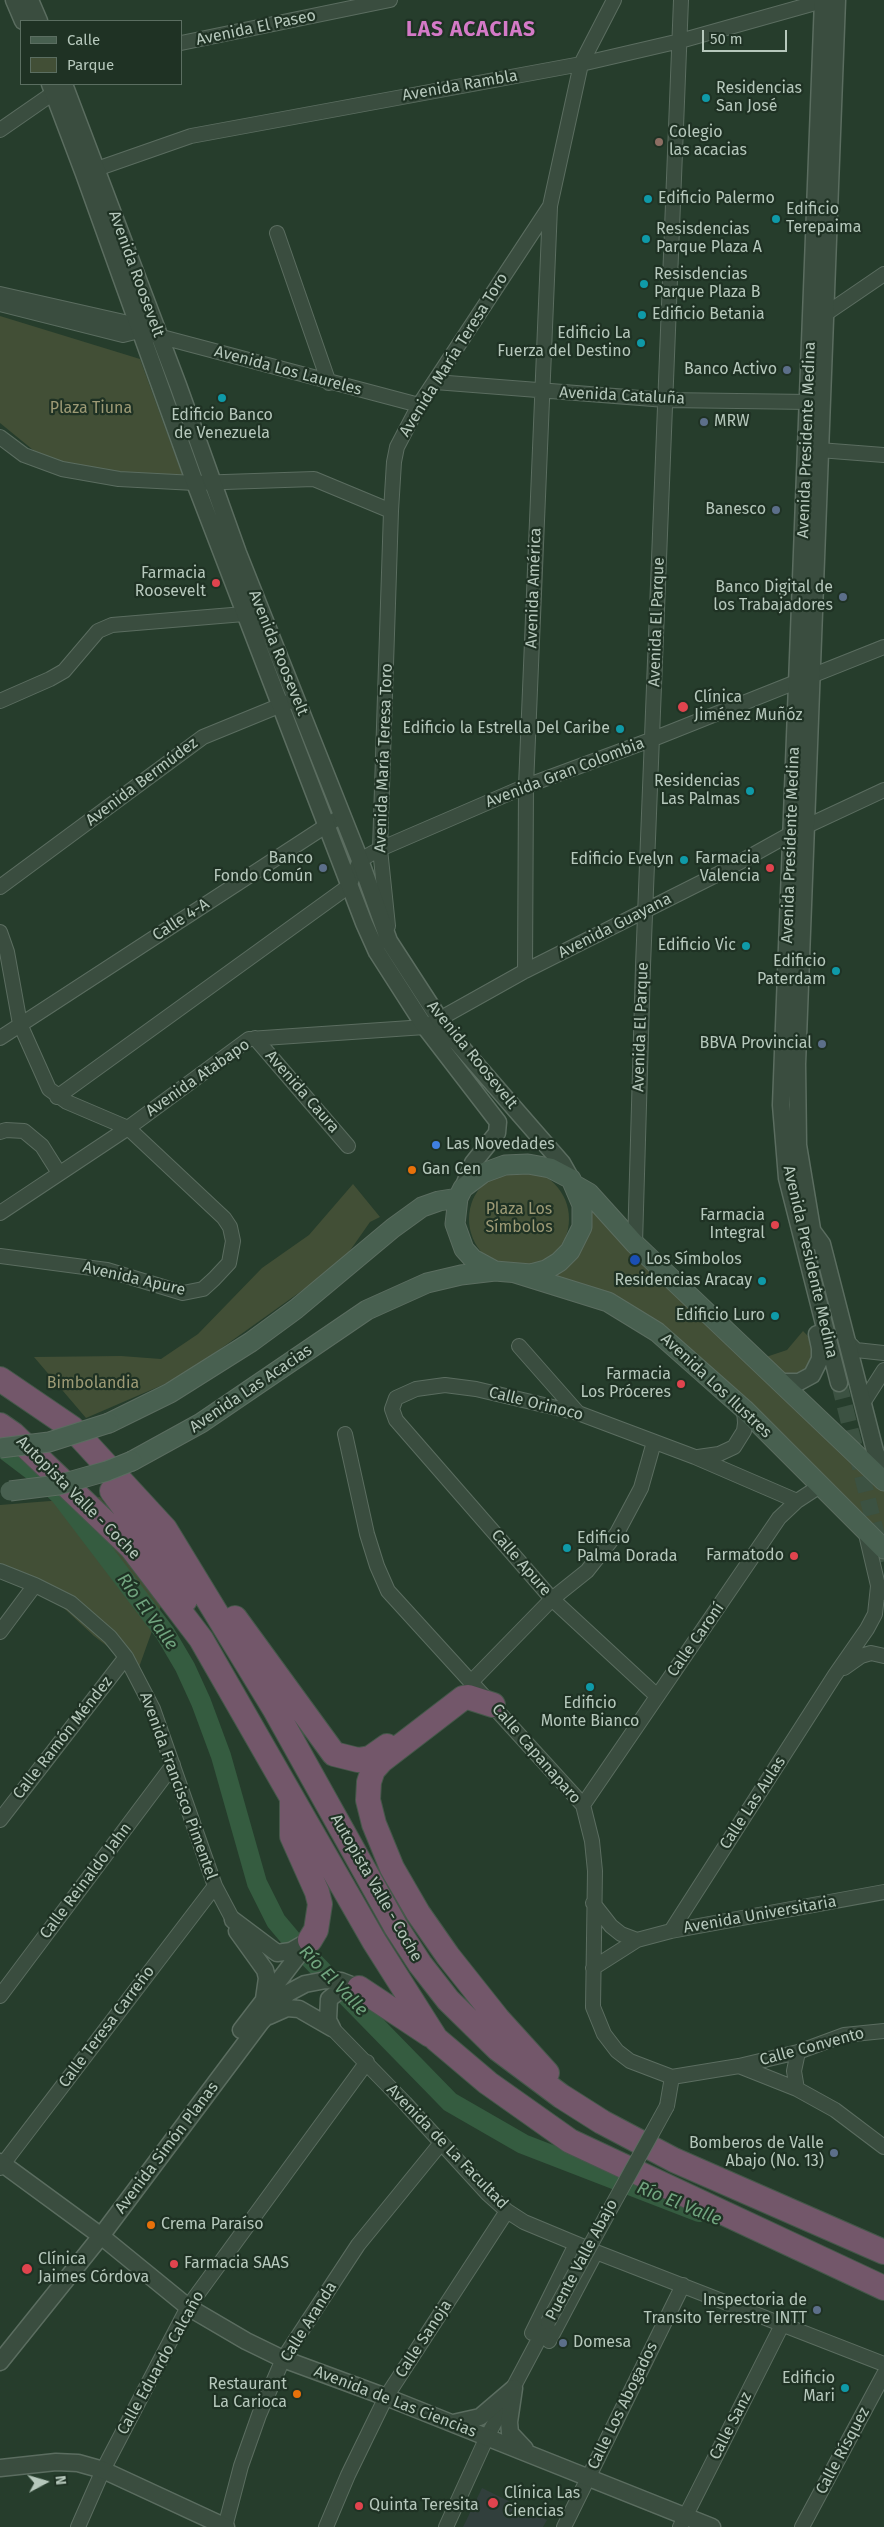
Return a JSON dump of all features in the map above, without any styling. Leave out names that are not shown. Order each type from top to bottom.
[{"type":"highway","name":"Autopista Valle - Coche","points":[[0,1379],[72,1428],[165,1529],[274,1708],[355,1856],[420,1964],[448,2000],[498,2049],[561,2096],[649,2148],[884,2252]]},
{"type":"highway","points":[[0,1394],[40,1418],[75,1449],[114,1493],[174,1576],[201,1639]]},
{"type":"highway","name":"Autopista Valle - Coche","points":[[0,1425],[13,1434],[131,1547],[201,1639],[242,1708],[292,1802],[374,1942],[436,2038],[488,2083],[570,2141],[884,2288]]},
{"type":"highway","points":[[165,1529],[205,1578],[334,1754],[358,1760],[370,1758],[472,1681]]},
{"type":"highway","points":[[493,1705],[463,1698],[381,1761],[373,1770],[369,1782],[368,1800],[374,1824],[392,1868],[418,1913],[448,1956],[498,2019],[551,2077],[561,2096]]},
{"type":"highway","points":[[292,1802],[292,1836],[317,1892],[320,1904],[316,1930],[310,1940]]},
{"type":"highway","points":[[359,1988],[436,2038]]},
{"type":"highway","name":"Autopista Valle - Coche","points":[[527,2110],[884,2275]]},
{"type":"main road","points":[[0,1448],[49,1442],[110,1424],[170,1393],[251,1342],[296,1309],[393,1228],[422,1207],[460,1193],[483,1173],[516,1164],[550,1168],[589,1193],[635,1244],[884,1481]]},
{"type":"main road","points":[[460,1193],[455,1224],[464,1249],[473,1259],[495,1271],[531,1274],[546,1270],[560,1262],[578,1238],[583,1216],[579,1195],[573,1182]]},
{"type":"main road","name":"Avenida Las Acacias","points":[[5,1491],[58,1485],[107,1471],[132,1461],[201,1423],[367,1310],[427,1283],[462,1275],[495,1271]]},
{"type":"main road","name":"Avenida Los Ilustres","points":[[515,1273],[608,1302],[657,1332],[744,1409],[884,1549]]},
{"type":"street","points":[[14,0],[23,20]]},
{"type":"street","points":[[30,0],[39,20]]},
{"type":"street","name":"Avenida El Paseo","points":[[182,43],[390,0]]},
{"type":"street","name":"Avenida María Teresa Toro","points":[[389,941],[380,849],[391,511],[394,462],[397,447],[419,405],[550,206],[582,64],[614,0]]},
{"type":"street","name":"Avenida El Parque","points":[[635,1244],[645,912],[681,0]]},
{"type":"street","name":"Avenida Rambla","points":[[90,172],[191,136],[582,64],[680,41],[827,0]]},
{"type":"street","name":"Avenida Presidente Medina","points":[[804,679],[819,450],[824,315],[827,0]]},
{"type":"street","name":"Avenida Presidente Medina","points":[[827,0],[809,402],[799,830],[781,1105],[787,1178],[806,1231],[844,1383]]},
{"type":"street","points":[[0,130],[60,86]]},
{"type":"street","name":"Avenida Roosevelt","points":[[60,86],[90,172],[139,331],[195,483],[254,613],[296,699],[360,860],[389,941],[432,1022],[562,1163],[573,1182]]},
{"type":"street","name":"Avenida Roosevelt","points":[[90,172],[158,335],[212,482],[254,613],[279,707],[378,952],[432,1022],[498,1122],[497,1133],[473,1163],[460,1193]]},
{"type":"street","name":"Avenida América","points":[[525,971],[526,786],[550,206]]},
{"type":"street","points":[[277,233],[330,383]]},
{"type":"street","points":[[824,315],[884,274]]},
{"type":"street","points":[[0,294],[124,322],[139,331]]},
{"type":"street","points":[[0,304],[123,336],[139,331]]},
{"type":"street","name":"Avenida Los Laureles","points":[[139,331],[419,405]]},
{"type":"street","name":"Avenida Cataluña","points":[[435,382],[666,400],[809,402]]},
{"type":"street","points":[[0,437],[24,454],[62,469],[119,479],[195,483],[314,479],[391,511]]},
{"type":"street","points":[[819,450],[884,455]]},
{"type":"street","points":[[0,701],[64,671],[86,641],[98,631],[112,625],[254,613]]},
{"type":"street","name":"Avenida Gran Colombia","points":[[360,860],[380,849],[526,786],[653,739],[884,647]]},
{"type":"street","name":"Avenida Bermúdez","points":[[0,887],[203,736],[296,699]]},
{"type":"street","name":"Avenida Guayana","points":[[432,1022],[525,971],[645,912],[799,830],[884,790]]},
{"type":"street","name":"Calle 4-A","points":[[0,1038],[342,816]]},
{"type":"street","points":[[57,1097],[350,886],[360,860]]},
{"type":"street","points":[[0,932],[7,952],[20,1024],[49,1089],[57,1097],[128,1128]]},
{"type":"street","name":"Avenida Atabapo","points":[[0,1213],[128,1128],[244,1042],[255,1038],[432,1022]]},
{"type":"street","name":"Avenida Caura","points":[[255,1038],[348,1146]]},
{"type":"street","name":"Avenida Apure","points":[[0,1256],[107,1270],[183,1293],[203,1289],[214,1279],[229,1263],[233,1252],[230,1227],[224,1218],[128,1128]]},
{"type":"street","points":[[0,1132],[6,1130],[24,1132],[42,1146],[60,1174]]},
{"type":"street","points":[[779,1382],[806,1380],[812,1375],[820,1359],[820,1348],[796,1247],[806,1231],[822,1244],[875,1451],[884,1472]]},
{"type":"street","points":[[848,1342],[856,1350],[884,1353]]},
{"type":"street","points":[[519,1346],[578,1413]]},
{"type":"street","points":[[863,1403],[884,1370]]},
{"type":"street","name":"Calle Orinoco","points":[[396,1420],[392,1409],[396,1398],[416,1389],[445,1385],[476,1389],[578,1413],[695,1456],[796,1501]]},
{"type":"street","name":"Calle Orinoco","points":[[695,1456],[706,1457],[734,1447],[744,1431],[744,1409]]},
{"type":"street","name":"Calle Apure","points":[[396,1420],[552,1599],[657,1696]]},
{"type":"street","name":"Calle Capanaparo","points":[[345,1434],[367,1534],[377,1566],[388,1591],[583,1805],[593,1849],[595,1871],[593,1903],[593,2007],[604,2034],[616,2051],[630,2061],[672,2077]]},
{"type":"street","points":[[472,1681],[552,1599],[586,1570],[617,1534],[640,1488],[654,1442]]},
{"type":"street","name":"Calle Caroní","points":[[583,1805],[778,1518],[796,1501],[820,1486]]},
{"type":"street","points":[[865,1529],[884,1610]]},
{"type":"street","name":"Avenida Francisco Pimentel","points":[[0,1571],[35,1584],[71,1603],[110,1637],[126,1657],[153,1709],[215,1886],[233,1920]]},
{"type":"street","points":[[0,1632],[35,1584]]},
{"type":"street","name":"Calle Las Aulas","points":[[671,1931],[835,1675],[867,1629],[875,1614],[878,1586]]},
{"type":"street","name":"Calle Las Aulas","points":[[835,1675],[862,1656],[871,1653],[884,1656]]},
{"type":"street","name":"Calle Ramón Méndez","points":[[0,1820],[126,1657]]},
{"type":"street","name":"Calle Reinaldo Jahn","points":[[0,1996],[173,1765]]},
{"type":"street","name":"Calle Teresa Carreño","points":[[1,2165],[215,1886]]},
{"type":"street","name":"Avenida Universitaria","points":[[593,1968],[637,1940],[671,1931],[884,1892]]},
{"type":"street","points":[[593,1903],[611,1926],[621,1934],[637,1940]]},
{"type":"street","points":[[233,1920],[277,1952],[291,1951],[310,1940]]},
{"type":"street","points":[[233,1920],[235,1930],[265,1970],[267,1978],[264,1999]]},
{"type":"street","name":"Avenida Simón Planas","points":[[0,2362],[96,2233],[264,1999],[310,1940]]},
{"type":"street","name":"Avenida Simón Planas","points":[[96,2233],[261,2022],[288,1993],[305,1984],[326,1980],[340,1981],[359,1988]]},
{"type":"street","points":[[332,2028],[328,2020],[329,1999],[338,1992],[359,1988]]},
{"type":"street","points":[[261,2022],[275,2012],[287,2008],[299,2009],[332,2028]]},
{"type":"street","name":"Avenida de La Facultad","points":[[332,2028],[367,2062],[478,2184],[507,2211],[540,2230],[884,2364]]},
{"type":"street","name":"Calle Convento","points":[[672,2077],[739,2066],[798,2052],[844,2035],[884,2031]]},
{"type":"street","points":[[797,2088],[794,2071],[798,2052]]},
{"type":"street","name":"Calle Eduardo Calcaño","points":[[78,2527],[103,2470],[188,2307],[367,2062]]},
{"type":"street","points":[[739,2066],[797,2088],[835,2110],[884,2147]]},
{"type":"street","name":"Puente Valle Abajo","points":[[446,2527],[487,2437],[666,2106],[672,2077]]},
{"type":"street","name":"Calle Aranda","points":[[225,2527],[241,2466],[259,2415],[283,2359],[358,2245],[441,2144]]},
{"type":"street","name":"Avenida de Las Ciencias","points":[[1,2165],[96,2233],[188,2307],[219,2327],[283,2359],[386,2397],[530,2454],[683,2522],[712,2527]]},
{"type":"street","name":"Calle Sanoja","points":[[326,2527],[348,2475],[386,2397],[507,2211]]},
{"type":"street","points":[[530,2454],[516,2442],[510,2433],[509,2422],[514,2388],[511,2375],[576,2244]]},
{"type":"street","points":[[452,2423],[480,2417],[514,2388],[524,2383],[534,2368],[596,2252]]},
{"type":"street","name":"Calle Los Abogados","points":[[564,2527],[683,2285]]},
{"type":"street","name":"Calle Sanz","points":[[683,2522],[782,2325]]},
{"type":"street","name":"Calle Rísquez","points":[[802,2527],[884,2374]]},
{"type":"street","points":[[0,2468],[56,2462],[78,2463],[103,2470],[225,2527]]},
{"type":"shaded area","name":"Clínica Las Ciencias","points":[[482,2488],[547,2520],[543,2527],[463,2527]]},
{"type":"green space","name":"Plaza Tiuna","points":[[0,316],[140,359],[183,477],[93,475],[38,454],[0,423]]},
{"type":"green space","name":"Plaza Los Símbolos","points":[[519,1169],[529,1170],[547,1177],[561,1191],[568,1209],[568,1229],[561,1247],[547,1261],[529,1268],[519,1269],[509,1268],[491,1261],[477,1247],[470,1229],[469,1219],[470,1209],[477,1191],[491,1177],[509,1170]]},
{"type":"green space","name":"Bimbolandia","points":[[353,1184],[380,1217],[370,1222],[342,1262],[181,1377],[86,1418],[34,1357],[121,1356],[161,1359],[198,1334],[262,1268],[309,1235]]},
{"type":"green space","points":[[575,1187],[884,1481],[884,1549],[657,1332],[531,1273],[547,1269],[578,1232]]},
{"type":"green space","points":[[803,1331],[815,1343],[813,1367],[798,1377],[781,1378],[763,1358],[787,1350]]},
{"type":"green space","points":[[100,1497],[166,1592],[138,1670],[94,1636],[54,1599],[0,1578],[0,1505]]},
{"type":"waterway","name":"Río El Valle","points":[[0,1446],[41,1477],[60,1495],[165,1633],[185,1667],[201,1702],[221,1756],[257,1883],[276,1921],[292,1940],[450,2102],[523,2144],[699,2212]]},
{"type":"tunnel","points":[[839,1383],[884,1564]]},
{"type":"place","name":"Residencias San José","points":[[706,98]]},
{"type":"place","name":"Colegio las acacias","points":[[659,142]]},
{"type":"place","name":"Edificio Palermo","points":[[648,199]]},
{"type":"place","name":"Edificio Terepaima","points":[[776,219]]},
{"type":"place","name":"Resisdencias Parque Plaza A","points":[[646,239]]},
{"type":"place","name":"Resisdencias Parque Plaza B","points":[[644,284]]},
{"type":"place","name":"Edificio Betania","points":[[642,315]]},
{"type":"place","name":"Edificio La Fuerza del Destino","points":[[641,343]]},
{"type":"place","name":"Banco Activo","points":[[787,370]]},
{"type":"place","name":"Edificio Banco de Venezuela","points":[[222,398]]},
{"type":"place","name":"MRW","points":[[704,422]]},
{"type":"place","name":"Banesco","points":[[776,510]]},
{"type":"place","name":"Farmacia Roosevelt","points":[[216,583]]},
{"type":"place","name":"Banco Digital de los Trabajadores","points":[[843,597]]},
{"type":"place","name":"Clínica Jiménez Muñóz","points":[[683,707]]},
{"type":"place","name":"Edificio la Estrella Del Caribe","points":[[620,729]]},
{"type":"place","name":"Residencias Las Palmas","points":[[750,791]]},
{"type":"place","name":"Edificio Evelyn","points":[[684,860]]},
{"type":"place","name":"Banco Fondo Común","points":[[323,868]]},
{"type":"place","name":"Farmacia Valencia","points":[[770,868]]},
{"type":"place","name":"Edificio Vic","points":[[746,946]]},
{"type":"place","name":"Edificio Paterdam","points":[[836,971]]},
{"type":"place","name":"BBVA Provincial","points":[[822,1044]]},
{"type":"place","name":"Las Novedades","points":[[436,1145]]},
{"type":"place","name":"Gan Cen","points":[[412,1170]]},
{"type":"place","name":"Farmacia Integral","points":[[775,1225]]},
{"type":"place","name":"Los Símbolos","points":[[635,1260]]},
{"type":"place","name":"Residencias Aracay","points":[[762,1281]]},
{"type":"place","name":"Edificio Luro","points":[[775,1316]]},
{"type":"place","name":"Farmacia Los Próceres","points":[[681,1384]]},
{"type":"place","name":"Edificio Palma Dorada","points":[[567,1548]]},
{"type":"place","name":"Farmatodo","points":[[794,1556]]},
{"type":"place","name":"Edificio Monte Bianco","points":[[590,1687]]},
{"type":"place","name":"Bomberos de Valle Abajo (No. 13)","points":[[834,2153]]},
{"type":"place","name":"Crema Paraíso","points":[[151,2225]]},
{"type":"place","name":"Farmacia SAAS","points":[[174,2264]]},
{"type":"place","name":"Clínica Jaimes Córdova","points":[[27,2269]]},
{"type":"place","name":"Inspectoria de Transito Terrestre INTT","points":[[817,2310]]},
{"type":"place","name":"Domesa","points":[[563,2343]]},
{"type":"place","name":"Edificio Mari","points":[[845,2388]]},
{"type":"place","name":"Restaurant La Carioca","points":[[297,2394]]},
{"type":"place","name":"Clínica Las Ciencias","points":[[493,2503]]},
{"type":"place","name":"Quinta Teresita","points":[[359,2506]]},
{"type":"district","name":"LAS ACACIAS","points":[[471,30]]}]
